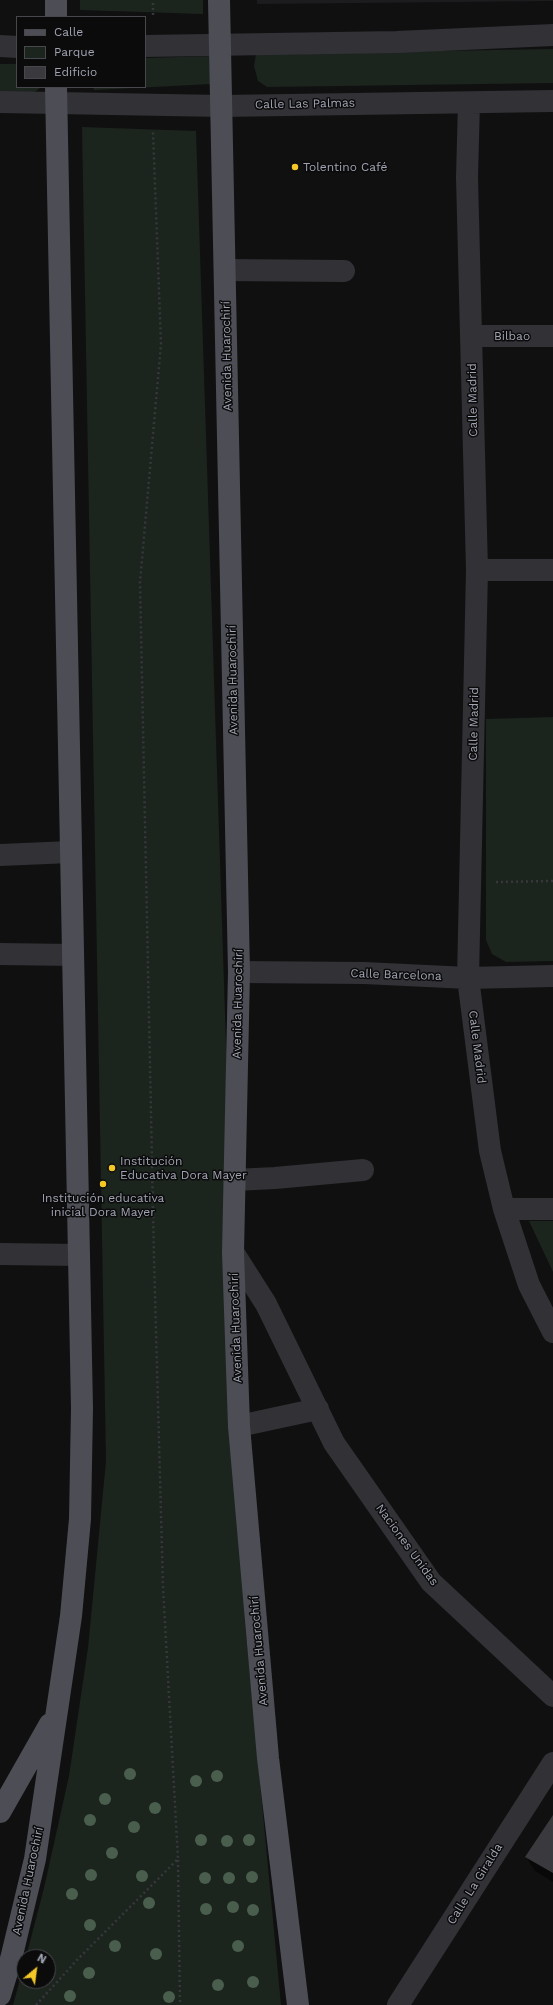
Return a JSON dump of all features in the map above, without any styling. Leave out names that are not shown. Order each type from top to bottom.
[{"type":"main road","points":[[56,0],[56,16]]},
{"type":"main road","name":"Avenida Huarochirí","points":[[219,0],[226,270],[239,972],[233,1252],[239,1426],[268,1758],[301,2002]]},
{"type":"main road","name":"Avenida Huarochirí","points":[[0,1995],[11,1959],[34,1859],[71,1616],[80,1519],[82,1408],[57,95]]},
{"type":"main road","points":[[0,1812],[56,1713]]},
{"type":"street","points":[[146,46],[397,42],[553,35]]},
{"type":"street","points":[[0,46],[16,47]]},
{"type":"street","name":"Calle Las Palmas","points":[[0,102],[57,95],[222,106],[553,101]]},
{"type":"street","name":"Calle Madrid","points":[[469,103],[467,177],[477,570],[468,978],[490,1151],[504,1209],[529,1285],[553,1332]]},
{"type":"street","points":[[226,270],[344,271]]},
{"type":"street","name":"Bilbao","points":[[471,336],[553,336]]},
{"type":"street","points":[[477,570],[553,570]]},
{"type":"street","points":[[0,856],[72,852]]},
{"type":"street","points":[[0,954],[73,954]]},
{"type":"street","name":"Calle Barcelona","points":[[239,972],[364,973],[468,978],[553,976]]},
{"type":"street","points":[[235,1180],[363,1170]]},
{"type":"street","points":[[504,1209],[553,1209]]},
{"type":"street","name":"Naciones Unidas","points":[[233,1252],[266,1304],[334,1443],[431,1582],[553,1696]]},
{"type":"street","points":[[0,1254],[79,1255]]},
{"type":"street","points":[[239,1426],[318,1409]]},
{"type":"street","name":"Calle La Giralda","points":[[398,2005],[553,1763]]},
{"type":"path","points":[[153,0],[153,15]]},
{"type":"path","points":[[153,132],[161,344],[140,590],[153,1250],[163,1588],[178,1860],[180,2005]]},
{"type":"path","points":[[496,882],[553,881]]},
{"type":"path","points":[[36,2005],[78,1959],[178,1860]]},
{"type":"shaded area","points":[[257,0],[553,0],[553,1],[257,4]]},
{"type":"green space","points":[[80,0],[203,0],[203,14],[80,10]]},
{"type":"green space","points":[[553,49],[553,83],[267,87],[258,81],[254,66],[256,54]]},
{"type":"green space","points":[[212,56],[212,84],[146,87],[146,58]]},
{"type":"green space","points":[[0,64],[16,64],[16,88],[40,88],[33,93],[0,92]]},
{"type":"green space","points":[[93,88],[133,88],[94,90]]},
{"type":"green space","points":[[82,127],[196,131],[245,1623],[281,2005],[13,2005],[17,1989],[56,1989],[56,1949],[28,1949],[44,1888],[69,1776],[88,1648],[106,1461]]},
{"type":"green space","points":[[553,717],[553,961],[506,962],[492,954],[486,940],[486,719]]},
{"type":"green space","points":[[529,1221],[553,1221],[553,1272]]},
{"type":"building","points":[[553,1815],[553,1873],[525,1857]]},
{"type":"place","name":"Tolentino Café","points":[[295,167]]},
{"type":"place","name":"Institución Educativa Dora Mayer","points":[[112,1168]]},
{"type":"place","name":"Institución educativa inicial Dora Mayer","points":[[103,1184]]}]
